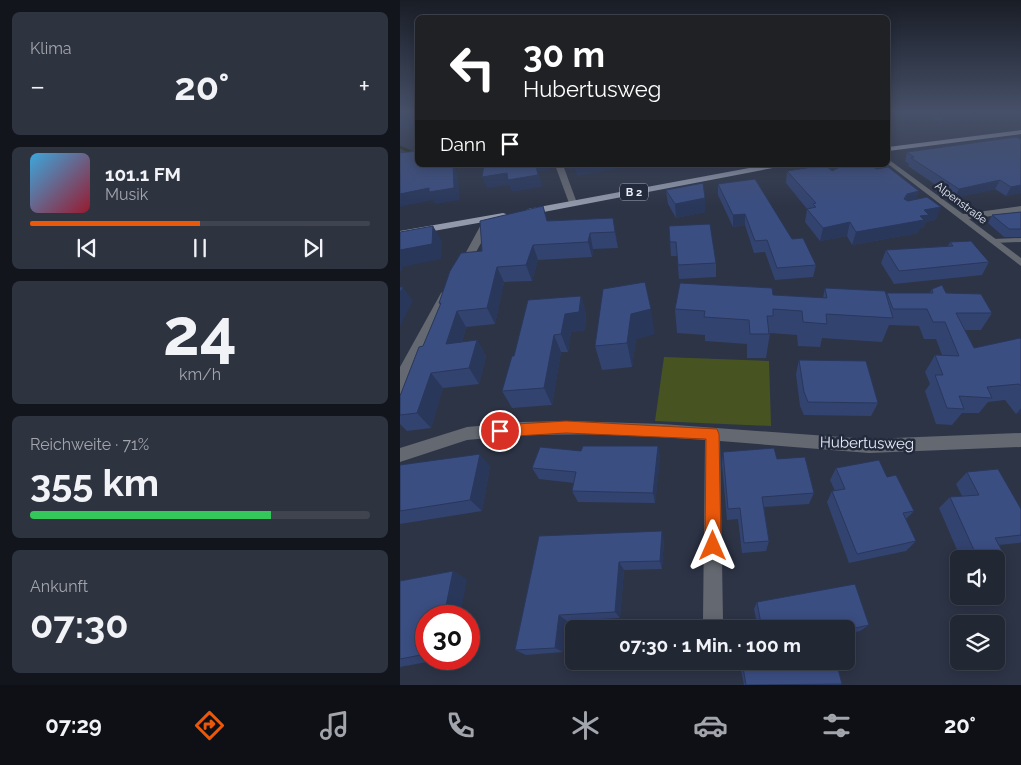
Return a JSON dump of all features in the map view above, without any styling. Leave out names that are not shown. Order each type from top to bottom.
[{"type":"main road","points":[[890,149],[935,143]]},
{"type":"main road","name":"B 2","points":[[400,234],[767,167]]},
{"type":"street","name":"Alpenstraße","points":[[890,163],[938,203],[962,216],[1021,263]]},
{"type":"street","points":[[560,167],[573,203]]},
{"type":"street","points":[[962,216],[1021,209]]},
{"type":"street","points":[[400,388],[407,367],[472,254],[489,219]]},
{"type":"street","name":"Hubertusweg","points":[[400,454],[474,432],[566,427],[712,434],[849,445],[1021,440]]},
{"type":"street","points":[[712,434],[713,620]]},
{"type":"lane","points":[[993,241],[1021,240]]},
{"type":"green space","points":[[664,357],[769,361],[771,426],[655,421]]},
{"type":"building","points":[[973,143],[1021,143],[1021,185],[1011,187],[1000,180],[959,189],[911,158],[914,157],[907,152]]},
{"type":"building","points":[[415,151],[415,167],[453,167],[454,188],[429,192],[429,188],[400,194],[400,153]]},
{"type":"building","points":[[484,167],[536,167],[538,175],[508,180],[507,173],[482,177]]},
{"type":"building","points":[[812,167],[827,167],[832,171],[840,167],[873,167],[877,169],[888,167],[919,191],[907,194],[904,199],[908,201],[927,197],[941,207],[924,210],[929,215],[920,216],[924,220],[856,232],[850,222],[823,228],[807,209],[816,207],[813,204],[816,203],[787,171]]},
{"type":"building","points":[[755,179],[792,239],[803,238],[816,265],[777,268],[767,240],[755,241],[745,214],[733,215],[718,184]]},
{"type":"building","points":[[703,183],[705,198],[675,204],[666,190]]},
{"type":"building","points":[[543,206],[547,221],[613,218],[615,232],[590,233],[588,242],[533,245],[526,265],[497,267],[487,308],[457,311],[446,344],[477,340],[469,368],[431,373],[417,413],[400,415],[400,396],[419,347],[423,346],[441,303],[439,303],[450,271],[461,253],[482,251],[480,221]]},
{"type":"building","points":[[1021,212],[1021,229],[1009,229],[992,215]]},
{"type":"building","points":[[710,224],[716,263],[678,265],[676,242],[670,242],[669,226]]},
{"type":"building","points":[[433,226],[432,244],[400,250],[400,232]]},
{"type":"building","points":[[971,241],[989,262],[899,271],[886,250],[953,246],[950,242]]},
{"type":"building","points":[[645,282],[651,309],[631,314],[627,343],[595,346],[603,289]]},
{"type":"building","points":[[680,283],[772,288],[773,295],[827,298],[825,288],[885,291],[893,318],[826,314],[827,324],[803,322],[802,311],[773,309],[773,316],[767,316],[769,334],[750,334],[749,320],[704,317],[705,311],[675,309]]},
{"type":"building","points":[[942,285],[946,293],[981,294],[992,313],[956,313],[974,348],[1021,339],[1021,386],[1019,384],[987,387],[992,398],[959,396],[964,409],[947,408],[935,375],[943,375],[935,355],[959,356],[945,322],[933,322],[927,309],[893,309],[887,293],[933,293],[932,289]]},
{"type":"building","points":[[581,296],[579,312],[565,314],[561,334],[554,335],[544,388],[502,391],[512,356],[514,356],[528,300]]},
{"type":"building","points":[[799,360],[866,361],[878,403],[808,402],[804,392]]},
{"type":"building","points":[[583,446],[658,446],[653,493],[572,491],[576,472],[532,468],[540,447],[581,451]]},
{"type":"building","points":[[774,448],[777,459],[805,457],[814,493],[762,497],[769,541],[744,543],[740,508],[728,509],[723,452]]},
{"type":"building","points":[[480,454],[470,500],[400,511],[400,465]]},
{"type":"building","points":[[879,460],[887,477],[896,475],[914,511],[903,513],[916,541],[857,554],[832,491],[845,489],[836,468]]},
{"type":"building","points":[[998,469],[1021,509],[1021,535],[995,538],[1002,550],[974,550],[950,497],[979,495],[967,472]]},
{"type":"building","points":[[662,531],[660,561],[619,562],[615,612],[559,615],[555,648],[515,650],[539,536]]},
{"type":"building","points":[[453,571],[446,605],[415,605],[415,656],[400,659],[400,581]]},
{"type":"building","points":[[855,584],[869,625],[855,628],[855,620],[760,620],[757,602]]},
{"type":"building","points":[[744,670],[838,670],[842,684],[746,685]]},
{"type":"waterway","points":[[400,147],[415,154]]},
{"type":"route","points":[[500,431],[566,427],[664,430],[712,434],[713,546]]}]
